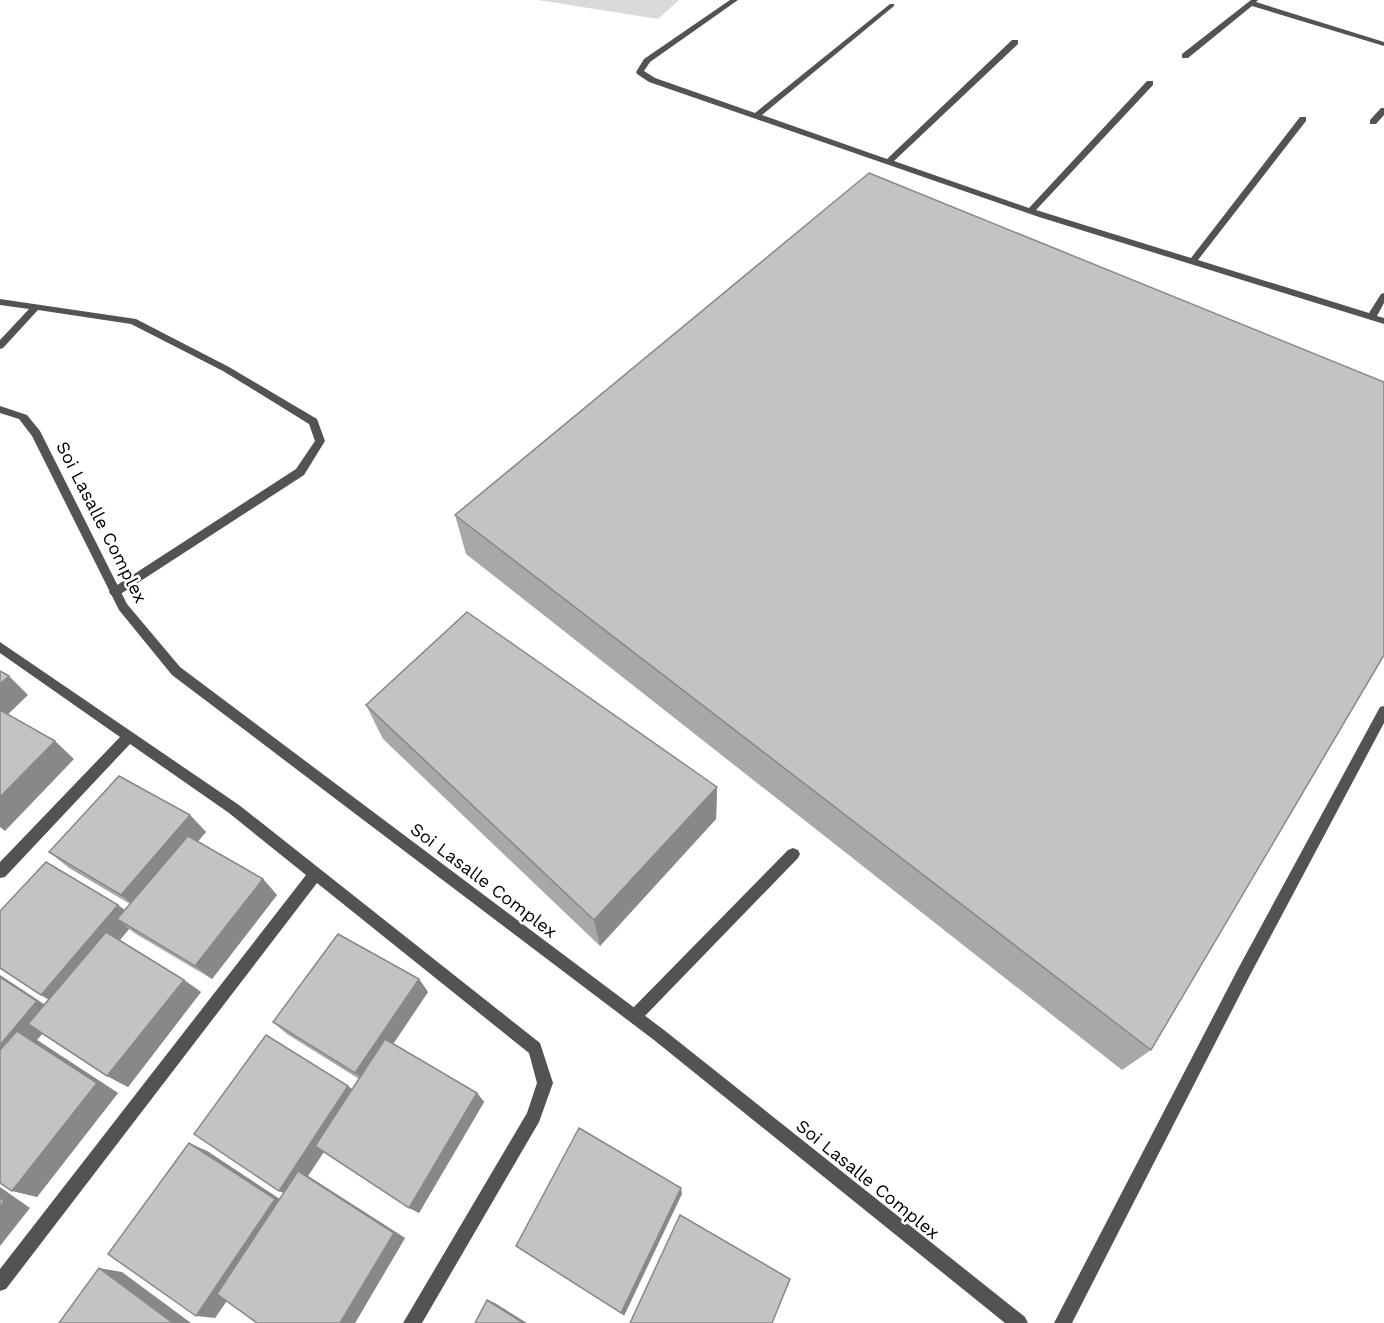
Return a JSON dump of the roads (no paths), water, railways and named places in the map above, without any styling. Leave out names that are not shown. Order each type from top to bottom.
[{"type":"street","points":[[735,0],[647,61],[640,72],[652,80],[1030,211],[1384,321]]},
{"type":"street","points":[[1185,56],[1253,2],[1384,44]]},
{"type":"street","points":[[756,116],[892,4]]},
{"type":"street","points":[[888,162],[1015,42]]},
{"type":"street","points":[[1030,211],[1150,82]]},
{"type":"street","points":[[1373,122],[1384,110]]},
{"type":"street","points":[[1193,261],[1303,119]]},
{"type":"street","points":[[1371,317],[1384,296]]},
{"type":"street","points":[[0,302],[133,321],[226,369],[312,422],[320,441],[300,472],[115,591]]},
{"type":"street","points":[[0,346],[36,307]]},
{"type":"street","name":"Soi Lasalle Complex","points":[[0,409],[23,417],[36,434],[123,607],[176,671],[635,1016],[1019,1323]]},
{"type":"street","points":[[0,647],[234,809],[534,1048],[545,1083],[534,1117],[412,1323]]},
{"type":"street","points":[[1063,1323],[1244,972],[1384,711]]},
{"type":"street","points":[[0,872],[129,736]]},
{"type":"street","points":[[635,1016],[792,854]]},
{"type":"street","points":[[0,1283],[315,874]]}]
